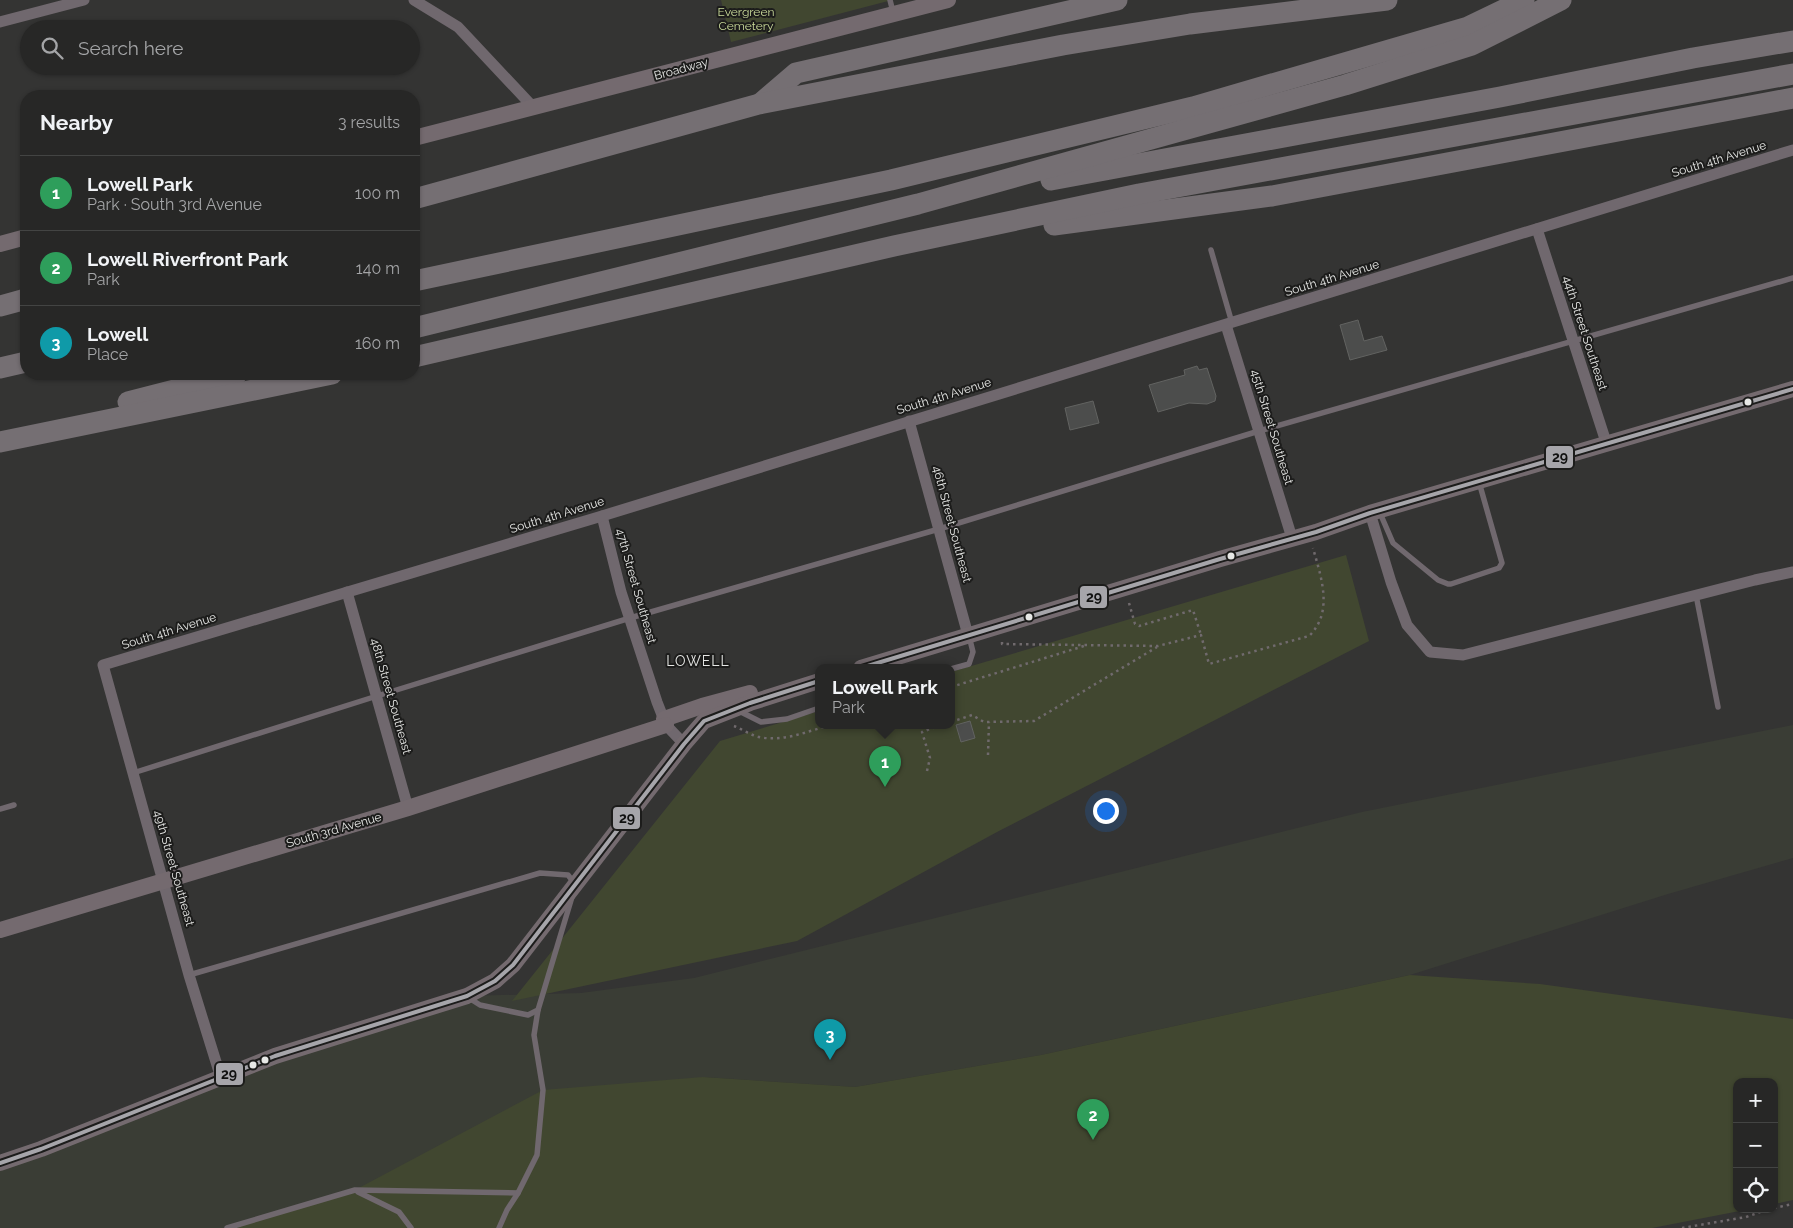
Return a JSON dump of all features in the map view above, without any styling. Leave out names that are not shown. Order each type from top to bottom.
[{"type":"highway","points":[[759,104],[796,73],[1117,0]]},
{"type":"highway","points":[[420,197],[759,104],[1063,45],[1190,24],[1387,0]]},
{"type":"highway","points":[[420,281],[891,180],[1193,107],[1468,28],[1524,0]]},
{"type":"highway","points":[[420,327],[918,204],[1345,85],[1472,45],[1561,0]]},
{"type":"highway","points":[[918,204],[1500,97],[1693,58],[1793,41]]},
{"type":"highway","points":[[420,356],[894,246],[1139,194],[1793,74]]},
{"type":"highway","points":[[894,246],[1272,196],[1793,98]]},
{"type":"highway","points":[[0,306],[20,301]]},
{"type":"highway","points":[[0,368],[20,363]]},
{"type":"highway","points":[[0,437],[214,380]]},
{"type":"highway","points":[[0,442],[303,380]]},
{"type":"street","points":[[0,22],[84,0]]},
{"type":"street","points":[[414,0],[458,27],[534,108]]},
{"type":"street","name":"Broadway","points":[[420,136],[534,108],[892,7],[948,0]]},
{"type":"street","name":"South 4th Avenue","points":[[103,665],[602,516],[1793,150]]},
{"type":"street","name":"44th Street Southeast","points":[[1537,229],[1607,445]]},
{"type":"street","points":[[0,244],[20,239]]},
{"type":"street","name":"45th Street Southeast","points":[[1229,324],[1292,538]]},
{"type":"street","points":[[874,664],[1309,534],[1375,512],[1793,389]]},
{"type":"street","name":"46th Street Southeast","points":[[909,421],[968,635]]},
{"type":"street","points":[[1375,512],[1391,582],[1408,624],[1430,652],[1463,655],[1755,580],[1793,572]]},
{"type":"street","name":"47th Street Southeast","points":[[602,516],[621,592],[665,722],[684,744]]},
{"type":"street","name":"48th Street Southeast","points":[[347,592],[408,808]]},
{"type":"street","name":"49th Street Southeast","points":[[103,665],[189,975],[221,1078]]},
{"type":"street","points":[[0,1163],[41,1149],[275,1056],[467,996],[495,981],[513,965],[684,744],[704,721],[735,708],[815,682]]},
{"type":"street","name":"South 3rd Avenue","points":[[0,930],[408,808],[665,722],[702,706],[745,694],[815,682]]},
{"type":"lane","points":[[1211,250],[1229,324]]},
{"type":"lane","points":[[133,773],[630,618],[939,529],[1259,431],[1793,278]]},
{"type":"lane","points":[[1375,512],[1393,543],[1438,580],[1451,584],[1499,568],[1502,563],[1479,482]]},
{"type":"lane","points":[[1696,595],[1718,707]]},
{"type":"lane","points":[[955,668],[969,664],[973,652],[968,635]]},
{"type":"lane","points":[[735,708],[760,722],[787,718],[815,709]]},
{"type":"lane","points":[[0,809],[14,805]]},
{"type":"lane","points":[[189,975],[540,873],[568,875],[576,885],[538,1010],[534,1035],[544,1090],[537,1155],[518,1193],[506,1210],[500,1228]]},
{"type":"lane","points":[[467,996],[480,1005],[528,1014],[538,1010]]},
{"type":"lane","points":[[227,1228],[355,1190],[518,1193]]},
{"type":"lane","points":[[355,1190],[399,1212],[411,1228]]},
{"type":"path","points":[[1124,588],[1135,624],[1139,626],[1193,610],[1210,664],[1309,636],[1317,628],[1324,608],[1324,596],[1309,534]]},
{"type":"path","points":[[998,626],[1002,644],[1158,646]]},
{"type":"path","points":[[955,721],[972,715],[980,720],[989,722],[1034,721],[1158,646],[1201,634]]},
{"type":"path","points":[[955,686],[1088,645]]},
{"type":"path","points":[[988,755],[989,722]]},
{"type":"path","points":[[927,771],[930,758],[922,732],[930,729]]},
{"type":"path","points":[[1778,1207],[1793,1204]]},
{"type":"path","points":[[1682,1228],[1746,1217],[1758,1213]]},
{"type":"shaded area","points":[[1793,725],[1793,858],[1668,894],[1410,975],[1041,1055],[855,1087],[703,1077],[355,1190],[227,1228],[0,1228],[0,1163],[221,1078],[467,996],[581,993],[694,978],[1362,812]]},
{"type":"green space","name":"Evergreen Cemetery","points":[[721,0],[892,0],[731,42]]},
{"type":"green space","points":[[1346,555],[1369,641],[997,832],[797,941],[512,1001],[720,741],[815,712],[815,729],[955,729],[955,671]]},
{"type":"green space","points":[[1410,975],[1540,984],[1793,1019],[1793,1200],[1778,1203],[1778,1078],[1733,1078],[1733,1212],[1652,1228],[227,1228],[355,1190],[543,1090],[703,1077],[855,1087],[1041,1055]]},
{"type":"building","points":[[1358,320],[1364,341],[1382,336],[1387,350],[1350,360],[1340,325]]},
{"type":"building","points":[[1197,366],[1199,370],[1207,368],[1216,396],[1215,401],[1207,404],[1189,403],[1158,412],[1149,385],[1185,375],[1184,370]]},
{"type":"building","points":[[1093,401],[1099,423],[1070,430],[1065,408]]},
{"type":"building","points":[[970,721],[975,738],[961,742],[956,725]]},
{"type":"transit line","name":"29","points":[[874,664],[1220,559],[1316,532],[1370,513],[1793,389]]},
{"type":"transit line","name":"29","points":[[0,1163],[41,1149],[275,1056],[467,996],[495,981],[513,965],[684,744],[704,721],[750,703],[815,682]]},
{"type":"place","name":"Lowell Park","points":[[885,787]]},
{"type":"place","name":"Lowell","points":[[830,1060]]},
{"type":"place","name":"Lowell Riverfront Park","points":[[1093,1140]]},
{"type":"district","name":"LOWELL","points":[[698,661]]}]
